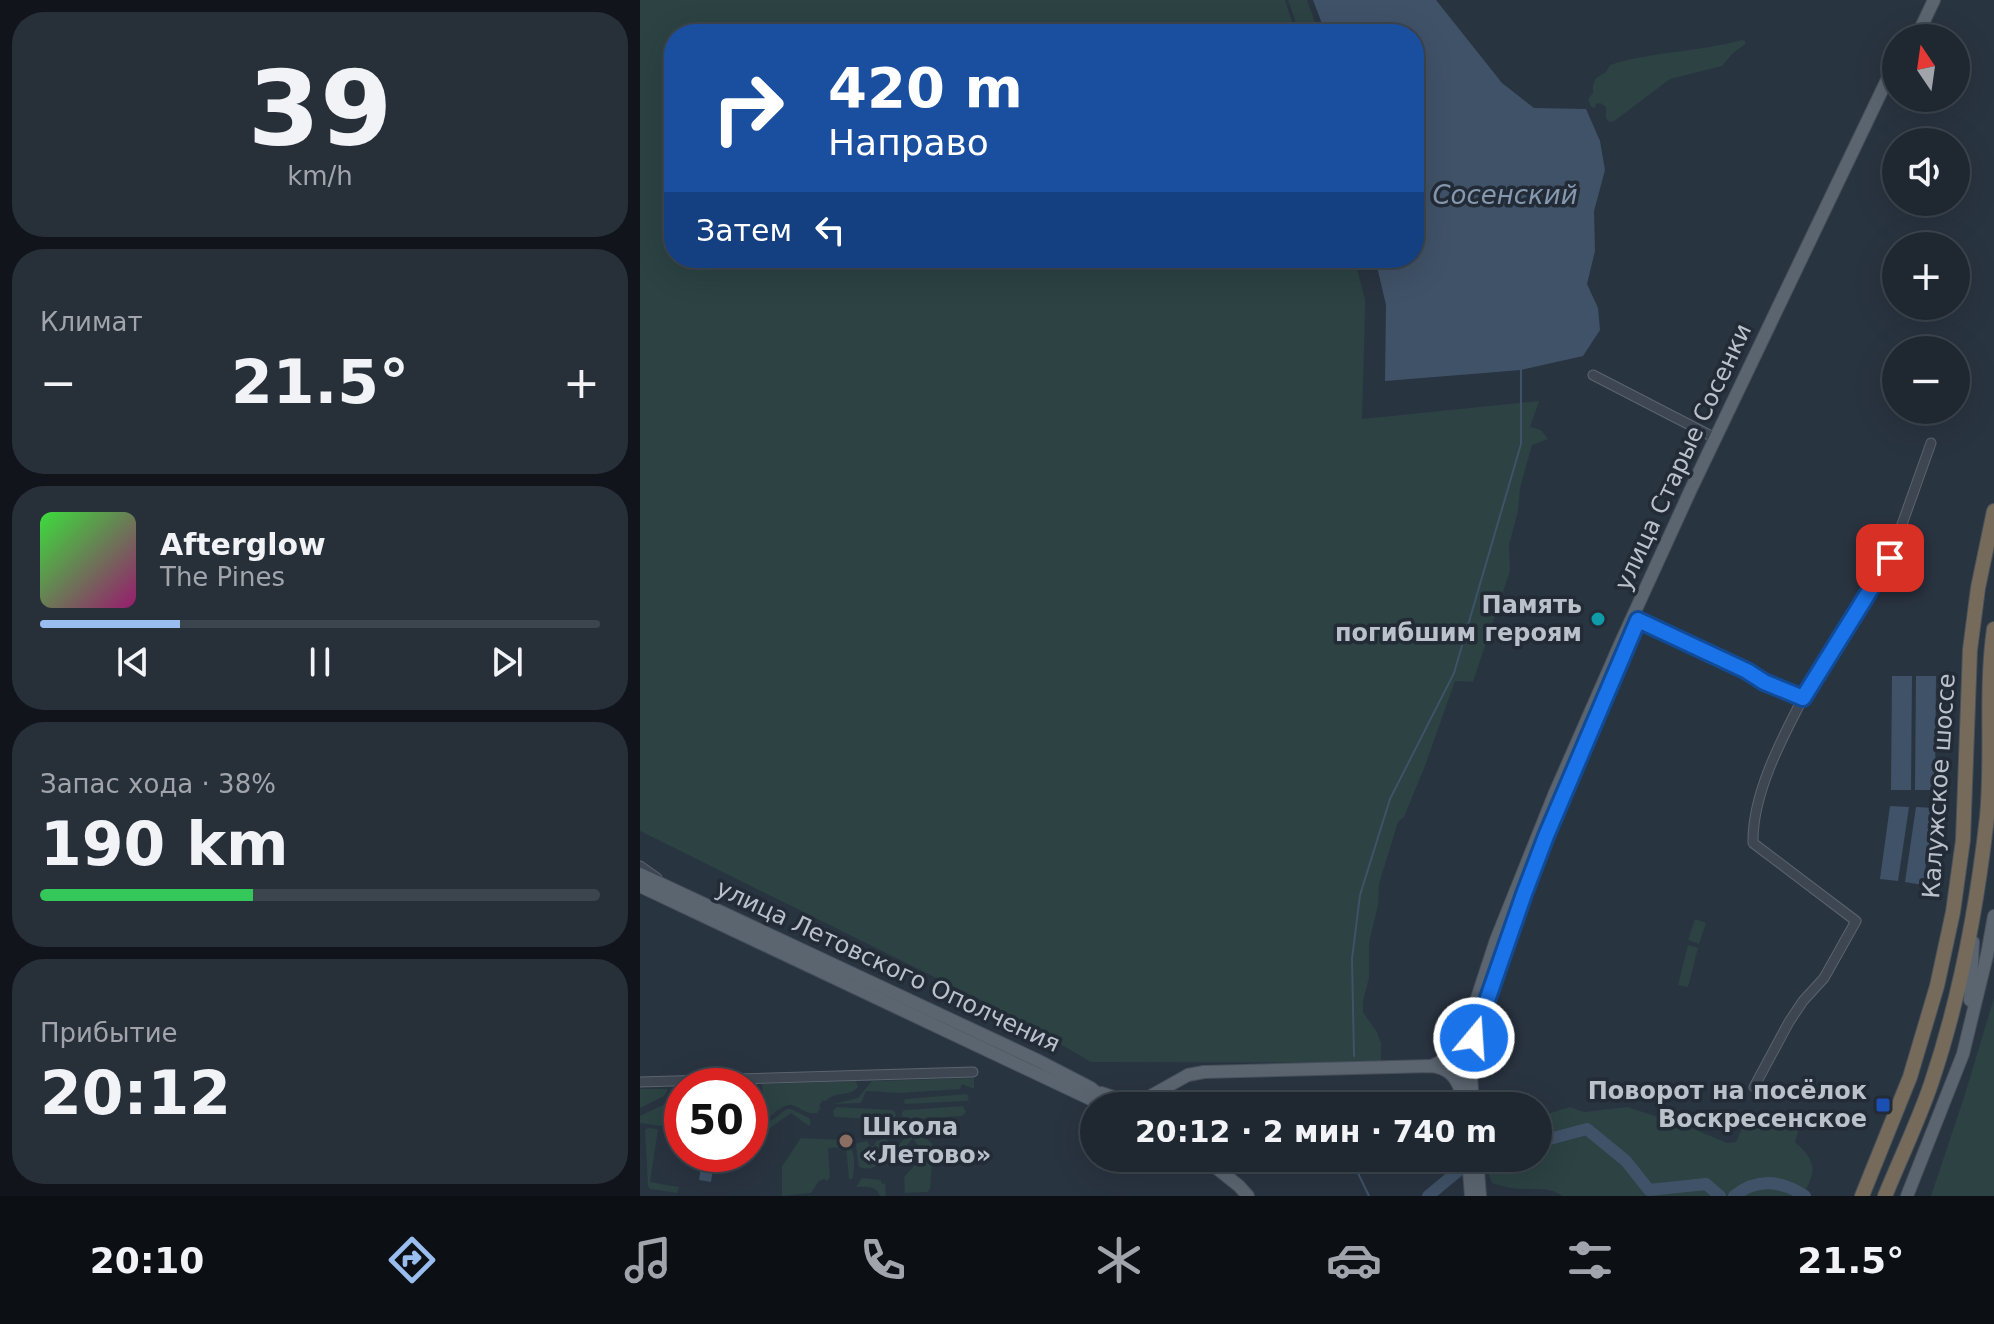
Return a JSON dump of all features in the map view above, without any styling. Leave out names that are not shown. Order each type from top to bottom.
[{"type":"highway","name":"Калужское шоссе","points":[[1864,1193],[1910,1077],[1937,986],[1953,912],[1963,840],[1970,650],[1978,588],[1994,511]]},
{"type":"highway","name":"Калужское шоссе","points":[[1885,1196],[1930,1085],[1950,1017],[1974,914],[1987,814],[1989,675],[1994,629]]},
{"type":"main road","points":[[1914,24],[1926,0]]},
{"type":"main road","points":[[1923,24],[1934,0]]},
{"type":"main road","name":"улица Старые Сосенки","points":[[1463,1092],[1465,1035],[1496,940],[1544,820],[1715,438],[1882,90]]},
{"type":"main road","name":"улица Старые Сосенки","points":[[1472,1092],[1474,1038],[1478,1024],[1546,836],[1635,619],[1882,106]]},
{"type":"main road","name":"улица Летовского Ополчения","points":[[640,874],[1037,1060],[1096,1092]]},
{"type":"main road","name":"улица Летовского Ополчения","points":[[640,886],[1080,1094]]},
{"type":"main road","points":[[1967,1035],[1974,914]]},
{"type":"main road","points":[[1907,1196],[1963,1054],[1994,916]]},
{"type":"main road","points":[[1431,1066],[1454,1054],[1465,1035]]},
{"type":"main road","points":[[1091,1088],[1128,1102],[1147,1098],[1188,1075],[1204,1072],[1431,1066],[1451,1073],[1461,1092]]},
{"type":"main road","points":[[1222,1172],[1248,1196]]},
{"type":"main road","points":[[1469,1172],[1471,1196]]},
{"type":"main road","points":[[1478,1172],[1480,1196]]},
{"type":"street","points":[[1593,375],[1715,438]]},
{"type":"street","points":[[1754,1087],[1789,1022],[1824,978],[1856,921],[1753,843],[1753,827],[1773,757],[1803,698],[1890,558],[1931,443]]},
{"type":"street","points":[[1635,619],[1803,698]]},
{"type":"street","points":[[640,866],[669,887]]},
{"type":"street","points":[[640,893],[680,904]]},
{"type":"street","points":[[640,1082],[973,1072]]},
{"type":"green space","points":[[640,0],[1285,0],[1293,24],[664,24],[664,268],[1357,268],[1365,299],[1362,419],[1539,401],[1530,427],[1541,430],[1548,439],[1532,445],[1509,545],[1510,571],[1473,682],[1455,681],[1425,766],[1404,817],[1398,822],[1379,884],[1378,905],[1369,943],[1369,978],[1363,1012],[1381,1043],[1381,1063],[1091,1062],[1011,1015],[640,831]]},
{"type":"green space","points":[[1288,0],[1307,0],[1316,24],[1296,24]]},
{"type":"green space","points":[[1742,40],[1745,44],[1722,66],[1670,79],[1613,122],[1606,118],[1606,107],[1600,103],[1595,108],[1591,107],[1588,99],[1593,93],[1596,78],[1606,72],[1610,65]]},
{"type":"green space","points":[[1695,919],[1706,923],[1699,944],[1688,940]]},
{"type":"green space","points":[[1688,945],[1698,948],[1688,987],[1678,985]]},
{"type":"green space","points":[[1994,998],[1994,1196],[1931,1196],[1965,1094]]},
{"type":"green space","points":[[974,1078],[974,1089],[962,1084],[960,1089],[900,1093],[866,1091],[861,1103],[833,1104],[858,1098],[872,1081]]},
{"type":"green space","points":[[856,1081],[858,1087],[823,1100],[817,1113],[787,1105],[768,1118],[768,1084]]},
{"type":"green space","points":[[640,1089],[664,1089],[664,1096],[640,1108]]},
{"type":"green space","points":[[967,1094],[967,1101],[905,1104],[904,1101],[905,1099]]},
{"type":"green space","points":[[664,1104],[664,1125],[640,1123],[640,1116]]},
{"type":"green space","points":[[963,1106],[966,1112],[962,1116],[907,1120],[902,1116],[905,1110]]},
{"type":"green space","points":[[837,1107],[893,1110],[896,1114],[891,1120],[834,1117],[833,1111]]},
{"type":"green space","points":[[1570,1107],[1584,1112],[1627,1107],[1687,1126],[1727,1143],[1736,1142],[1748,1115],[1772,1122],[1787,1119],[1799,1128],[1795,1142],[1811,1161],[1812,1173],[1802,1196],[1563,1196],[1551,1191],[1511,1188],[1492,1183],[1488,1172],[1552,1172],[1552,1113]]},
{"type":"green space","points":[[791,1109],[809,1118],[811,1123],[809,1126],[791,1113],[768,1130],[768,1123]]},
{"type":"green space","points":[[658,1129],[650,1182],[679,1187],[677,1193],[650,1189],[648,1186],[645,1130]]},
{"type":"green space","points":[[912,1135],[927,1139],[932,1144],[930,1189],[927,1192],[905,1193],[904,1177],[924,1155],[913,1138],[889,1167],[884,1163],[905,1138]]},
{"type":"green space","points":[[801,1138],[845,1140],[854,1158],[852,1179],[849,1179],[846,1147],[828,1148],[830,1177],[827,1181],[819,1181],[811,1193],[782,1196],[782,1166]]},
{"type":"green space","points":[[885,1139],[892,1147],[882,1161],[875,1167],[859,1167],[857,1143],[867,1141],[874,1146],[876,1141]]},
{"type":"green space","points":[[862,1178],[881,1180],[885,1184],[886,1196],[880,1196],[870,1187],[856,1187]]},
{"type":"water","name":"Сосенский","points":[[1313,0],[1436,0],[1502,83],[1534,108],[1586,109],[1600,141],[1605,170],[1594,211],[1595,251],[1587,284],[1598,308],[1600,330],[1583,356],[1521,370],[1385,381],[1386,305],[1377,268],[1424,268],[1424,24],[1322,24]]},
{"type":"water","points":[[1892,676],[1912,676],[1911,790],[1891,790]]},
{"type":"water","points":[[1916,676],[1936,676],[1935,790],[1915,790]]},
{"type":"water","points":[[1890,806],[1909,807],[1898,881],[1880,879]]},
{"type":"water","points":[[1916,807],[1934,808],[1923,885],[1905,882]]},
{"type":"water","points":[[700,1172],[712,1172],[711,1182],[699,1180]]},
{"type":"waterway","points":[[1354,1056],[1352,959],[1360,895],[1390,799],[1454,673],[1521,444],[1521,370]]},
{"type":"waterway","points":[[1552,1138],[1587,1129],[1626,1161],[1649,1190],[1706,1184],[1720,1196]]},
{"type":"waterway","points":[[1357,1172],[1369,1196]]},
{"type":"waterway","points":[[1428,1196],[1457,1172]]},
{"type":"waterway","points":[[1734,1196],[1751,1186],[1769,1183],[1805,1196]]},
{"type":"place","name":"Память погибшим героям","points":[[1598,619]]},
{"type":"place","name":"Поворот на посёлок Воскресенское","points":[[1883,1105]]},
{"type":"place","name":"Школа «Летово»","points":[[846,1141]]},
{"type":"route","points":[[1474,1038],[1546,836],[1638,620],[1803,698],[1890,558]]}]
